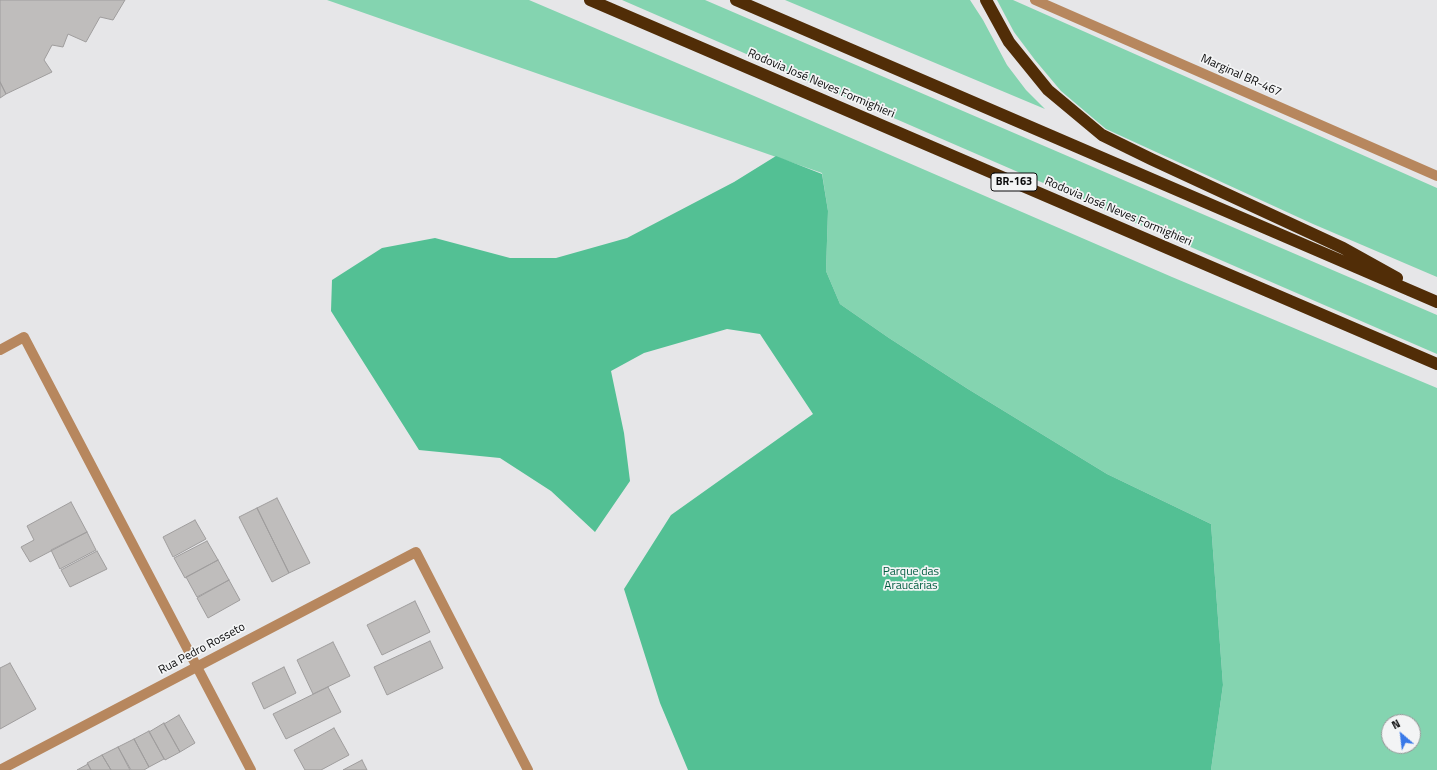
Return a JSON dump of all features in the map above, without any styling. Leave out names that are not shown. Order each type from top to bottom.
[{"type":"highway","name":"Rodovia José Neves Formighieri","points":[[590,0],[1437,364]]},
{"type":"highway","points":[[736,0],[1437,301]]},
{"type":"highway","points":[[986,0],[1009,42],[1048,90],[1102,135],[1150,159],[1343,248],[1437,301]]},
{"type":"street","name":"Marginal BR-467","points":[[1035,0],[1437,176]]},
{"type":"street","points":[[0,350],[24,337],[251,770]]},
{"type":"street","name":"Rua Pedro Rosseto","points":[[0,770],[416,552],[528,770]]},
{"type":"green space","points":[[327,0],[529,0],[1172,277],[1437,388],[1437,770],[1211,770],[1223,685],[1211,524],[1107,474],[968,389],[889,338],[840,304],[826,271],[828,211],[822,173]]},
{"type":"green space","points":[[622,0],[705,0],[1437,315],[1437,354]]},
{"type":"green space","points":[[785,0],[970,0],[983,20],[1007,65],[1026,90],[1045,109]]},
{"type":"green space","points":[[997,0],[1013,0],[1437,188],[1437,277],[1313,224],[1106,129],[1061,91],[1014,32]]},
{"type":"green space","name":"Parque das Araucárias","points":[[776,156],[822,174],[828,211],[826,271],[840,304],[889,338],[968,389],[1107,474],[1211,524],[1223,685],[1211,770],[688,770],[660,703],[624,589],[671,515],[813,414],[760,334],[727,329],[644,353],[611,371],[624,433],[630,481],[595,532],[551,491],[500,458],[419,450],[331,311],[332,280],[382,248],[435,238],[510,258],[556,258],[627,238],[734,182]]},
{"type":"building","points":[[0,0],[125,0],[113,20],[100,17],[86,42],[68,34],[63,47],[52,45],[44,60],[52,72],[6,94],[0,82]]},
{"type":"building","points":[[0,82],[6,94],[0,98]]},
{"type":"building","points":[[277,498],[310,563],[289,573],[257,508]]},
{"type":"building","points":[[71,502],[87,532],[30,562],[21,547],[34,540],[27,526]]},
{"type":"building","points":[[257,508],[289,573],[272,582],[239,517]]},
{"type":"building","points":[[195,520],[206,539],[173,557],[163,537]]},
{"type":"building","points":[[87,532],[96,550],[60,569],[51,550]]},
{"type":"building","points":[[207,541],[218,560],[185,578],[174,558]]},
{"type":"building","points":[[97,551],[107,569],[70,587],[61,570]]},
{"type":"building","points":[[218,560],[229,580],[197,597],[186,577]]},
{"type":"building","points":[[229,580],[240,600],[208,618],[197,598]]},
{"type":"building","points":[[415,601],[430,632],[382,655],[367,625]]},
{"type":"building","points":[[430,641],[443,668],[387,695],[374,667]]},
{"type":"building","points":[[333,642],[350,676],[313,694],[297,660]]},
{"type":"building","points":[[10,663],[36,709],[0,729],[0,668]]},
{"type":"building","points":[[284,667],[296,693],[264,709],[252,683]]},
{"type":"building","points":[[328,687],[341,712],[286,739],[273,714]]},
{"type":"building","points":[[179,715],[195,743],[180,752],[164,724]]},
{"type":"building","points":[[164,723],[180,752],[165,760],[149,732]]},
{"type":"building","points":[[334,728],[349,755],[321,770],[305,770],[294,750]]},
{"type":"building","points":[[149,731],[164,759],[149,767],[134,739]]},
{"type":"building","points":[[134,739],[149,767],[144,770],[131,770],[118,747]]},
{"type":"building","points":[[118,747],[130,770],[111,770],[102,755]]},
{"type":"building","points":[[102,755],[111,770],[91,770],[87,763]]},
{"type":"building","points":[[362,760],[367,770],[343,770]]},
{"type":"building","points":[[88,764],[91,770],[77,770]]}]
